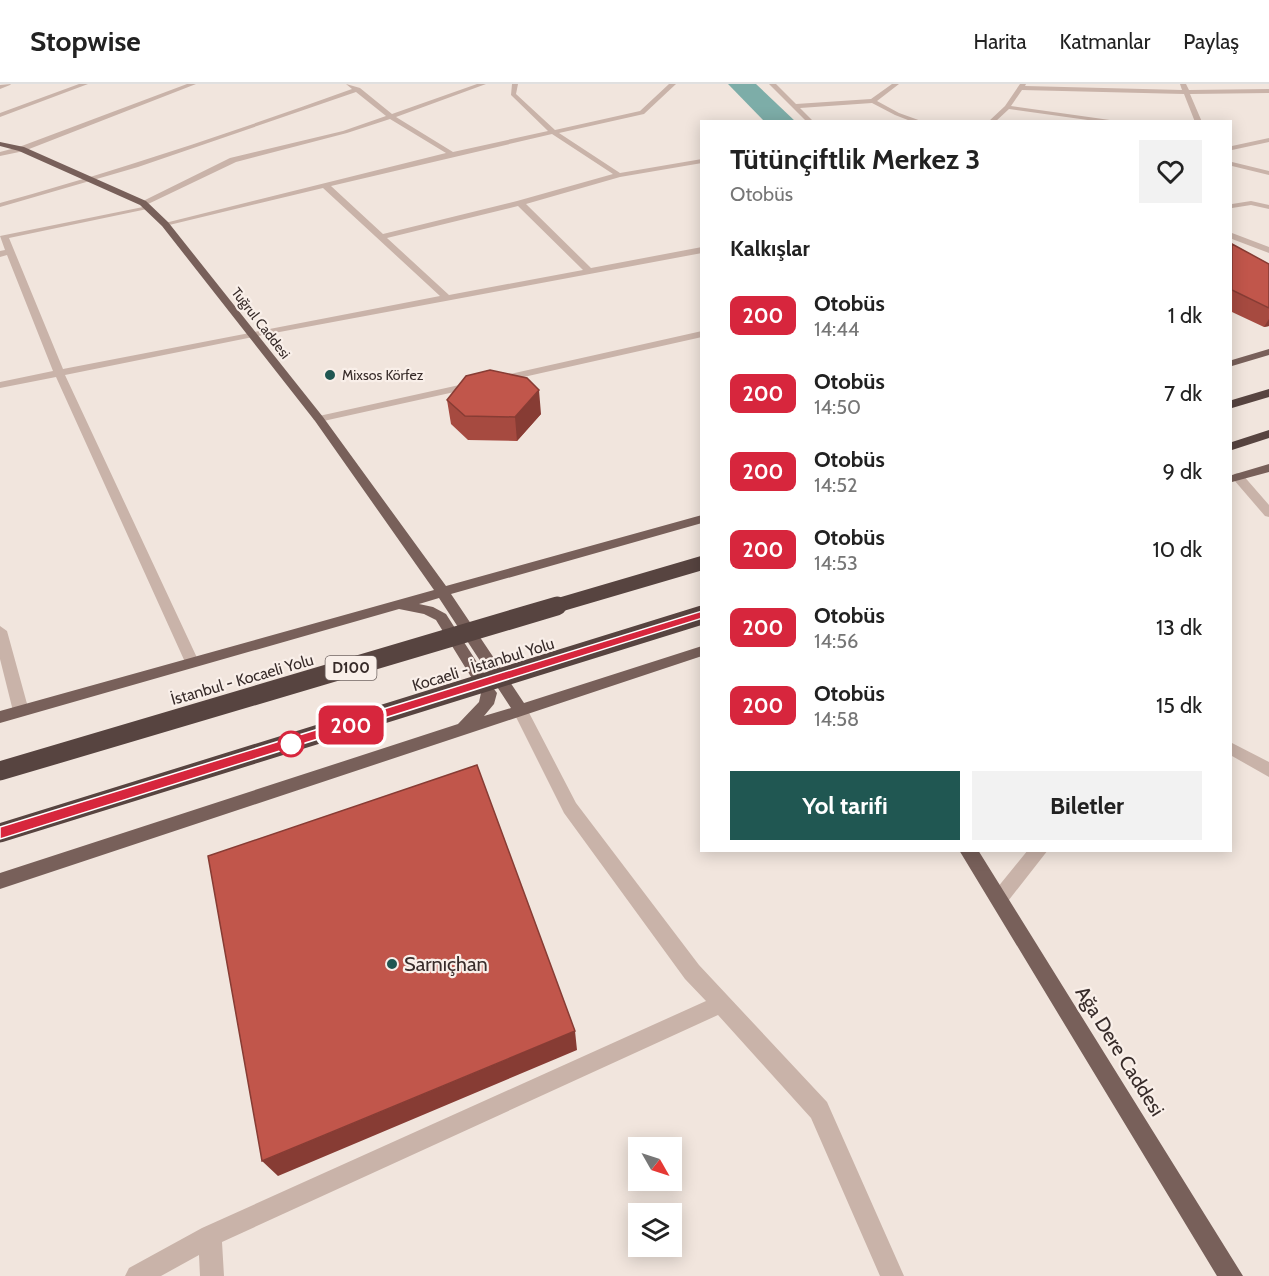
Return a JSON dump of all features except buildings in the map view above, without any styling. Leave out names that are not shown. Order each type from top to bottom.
[{"type":"highway","points":[[1232,404],[1269,393]]},
{"type":"highway","points":[[1232,446],[1269,434]]},
{"type":"highway","name":"İstanbul - Kocaeli Yolu","points":[[0,771],[700,564]]},
{"type":"highway","name":"Kocaeli - İstanbul Yolu","points":[[0,833],[700,616]]},
{"type":"main road","name":"Tuğrul Caddesi","points":[[0,144],[21,149],[146,205],[165,224],[319,419],[442,591],[520,709]]},
{"type":"main road","points":[[1232,363],[1269,352]]},
{"type":"main road","points":[[1235,478],[1269,468]]},
{"type":"main road","points":[[0,717],[700,520]]},
{"type":"main road","points":[[395,604],[428,610],[441,617],[489,693],[486,704],[465,727]]},
{"type":"main road","points":[[0,881],[700,652]]},
{"type":"main road","name":"Ağa Dere Caddesi","points":[[969,852],[1231,1276]]},
{"type":"street","points":[[0,87],[8,84]]},
{"type":"street","points":[[0,115],[85,84]]},
{"type":"street","points":[[0,154],[21,149],[193,84]]},
{"type":"street","points":[[349,84],[392,117],[452,154]]},
{"type":"street","points":[[192,662],[5,253],[4,236],[146,205],[233,160],[345,132],[483,84]]},
{"type":"street","points":[[515,84],[513,94],[553,132],[619,175]]},
{"type":"street","points":[[165,224],[452,154],[642,113],[673,84]]},
{"type":"street","points":[[772,84],[809,120]]},
{"type":"street","points":[[873,101],[896,84]]},
{"type":"street","points":[[1183,84],[1197,120]]},
{"type":"street","points":[[993,120],[1007,107],[1023,86],[1188,92],[1269,91]]},
{"type":"street","points":[[0,205],[93,181],[228,137],[358,90]]},
{"type":"street","points":[[795,106],[873,101],[897,114],[915,120]]},
{"type":"street","points":[[1007,107],[1106,120]]},
{"type":"street","points":[[999,112],[1019,117]]},
{"type":"street","points":[[1243,138],[1268,141]]},
{"type":"street","points":[[1232,148],[1268,141]]},
{"type":"street","points":[[382,237],[520,203],[619,175],[700,161]]},
{"type":"street","points":[[1232,164],[1269,172]]},
{"type":"street","points":[[324,184],[447,297]]},
{"type":"street","points":[[520,203],[588,270]]},
{"type":"street","points":[[1232,206],[1251,203],[1269,207]]},
{"type":"street","points":[[1232,237],[1269,250]]},
{"type":"street","points":[[0,385],[253,334],[700,250]]},
{"type":"street","points":[[319,419],[700,334]]},
{"type":"street","points":[[1235,478],[1269,513]]},
{"type":"street","points":[[0,631],[21,711]]},
{"type":"street","points":[[520,709],[570,808],[692,972],[819,1110],[892,1276]]},
{"type":"street","points":[[1232,749],[1269,770]]},
{"type":"street","points":[[999,899],[1037,852]]},
{"type":"street","points":[[137,1276],[210,1236],[721,1004]]},
{"type":"street","points":[[210,1236],[212,1276]]},
{"type":"waterway","points":[[741,84],[780,120]]},
{"type":"bus line","name":"200","points":[[0,833],[700,616]]},
{"type":"place","name":"Mixsos Körfez","points":[[330,375]]},
{"type":"place","name":"Sarnıçhan","points":[[392,964]]}]
